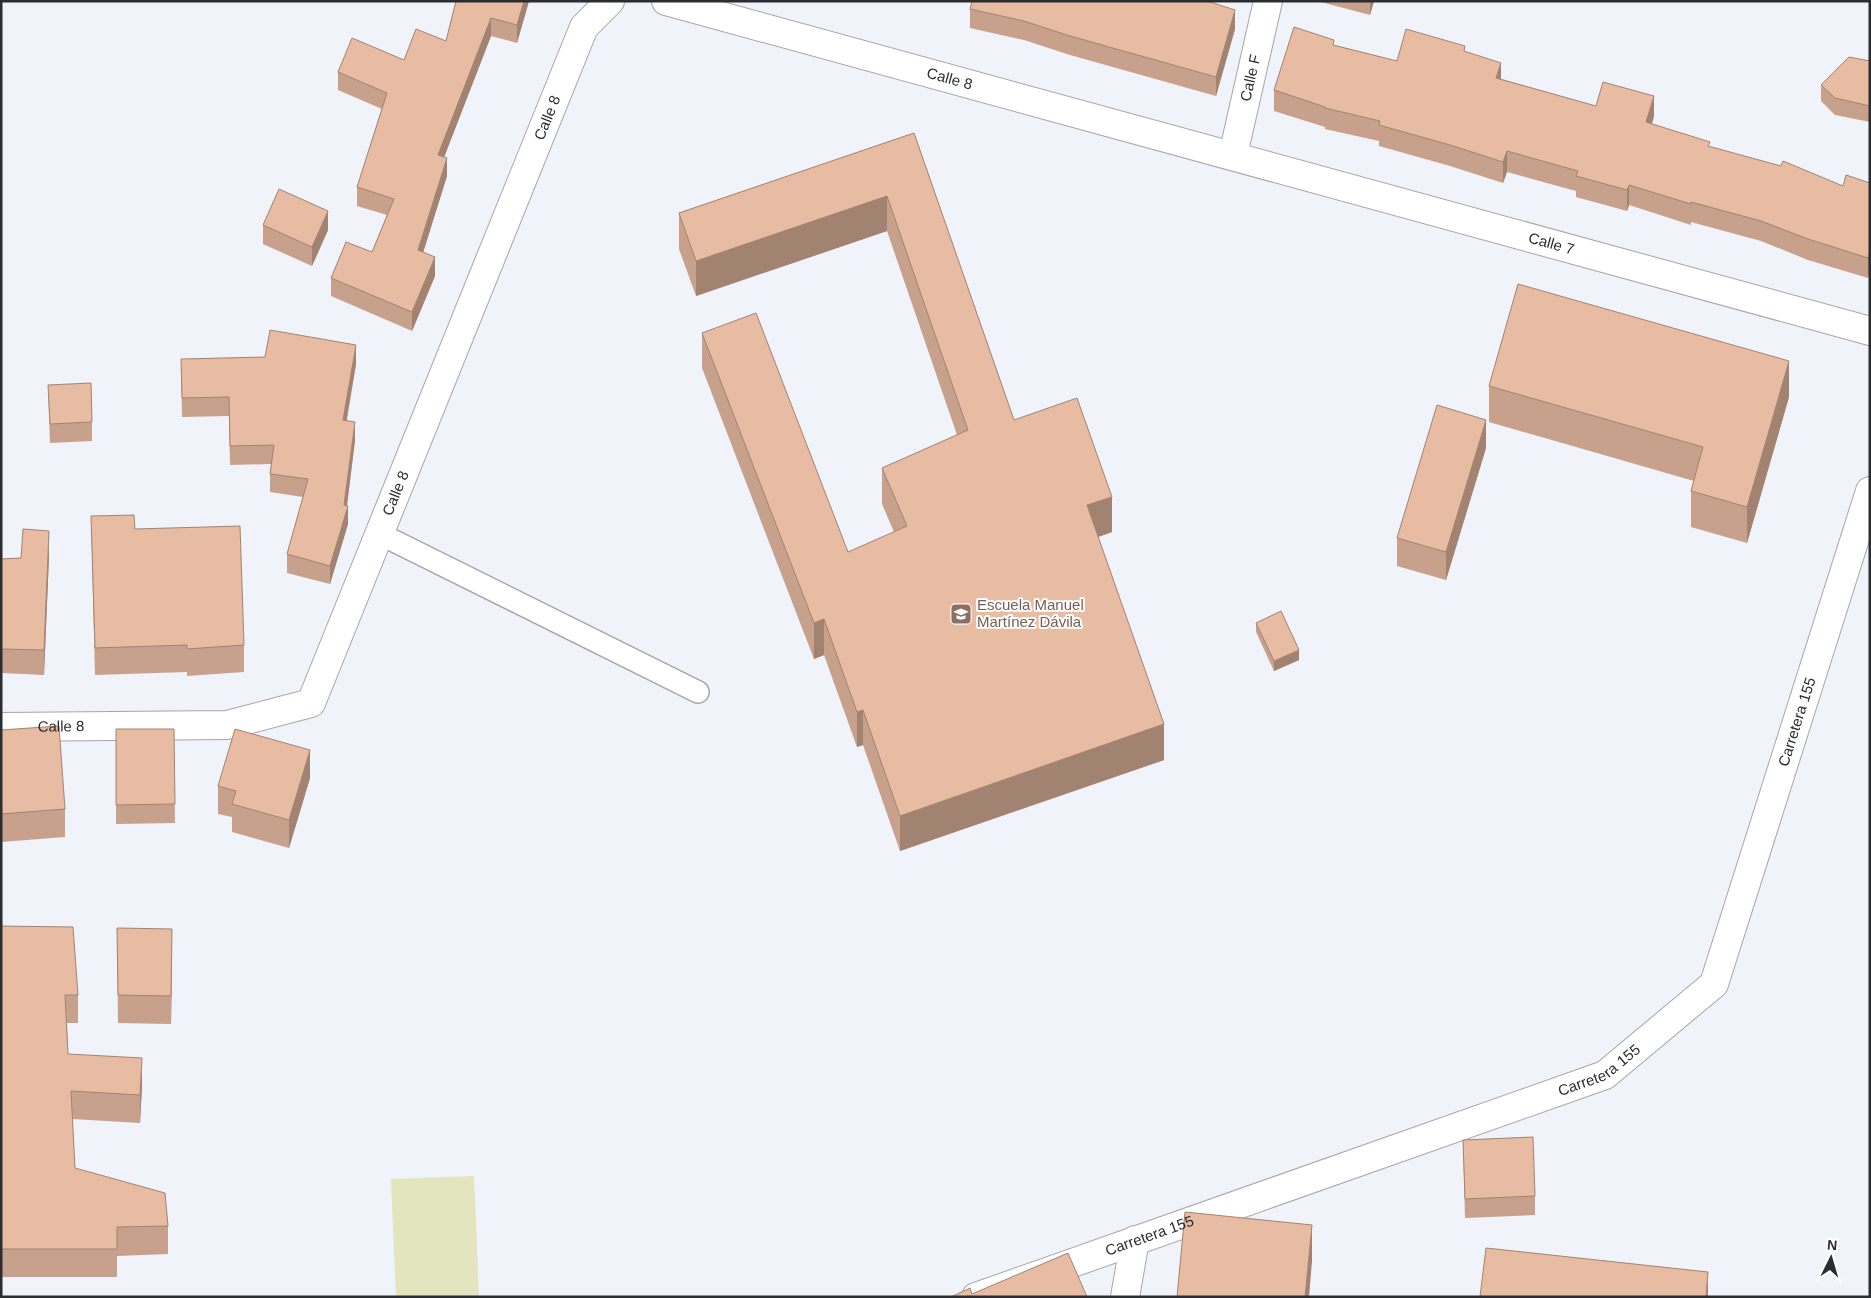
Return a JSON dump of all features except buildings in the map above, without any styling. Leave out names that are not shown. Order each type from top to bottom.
[{"type":"street","name":"Calle 8","points":[[1,727],[227,725],[311,703],[584,27],[610,1]]},
{"type":"street","name":"Calle 8","points":[[666,1],[1233,155]]},
{"type":"street","name":"Calle F","points":[[1233,155],[1268,1]]},
{"type":"street","name":"Calle 7","points":[[1233,155],[1870,331]]},
{"type":"street","name":"Carretera 155","points":[[976,1297],[1605,1076],[1714,984],[1870,491]]},
{"type":"street","points":[[1125,1297],[1136,1240]]},
{"type":"lane","points":[[380,534],[698,692]]},
{"type":"green space","points":[[474,1176],[479,1297],[396,1297],[391,1179]]},
{"type":"place","name":"Escuela Manuel Martínez Dávila","points":[[961,614]]}]
